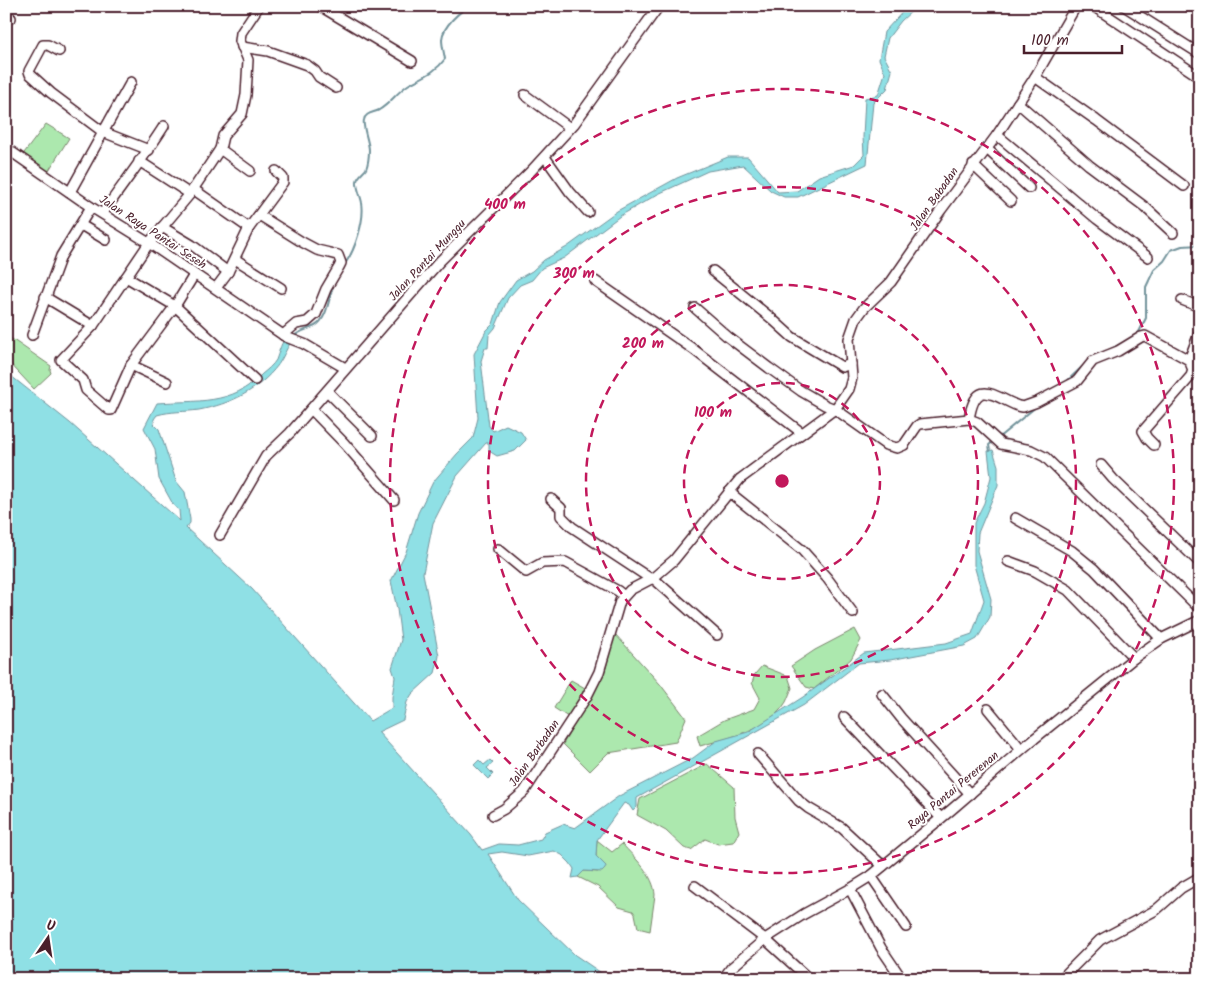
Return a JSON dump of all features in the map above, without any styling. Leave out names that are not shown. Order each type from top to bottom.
[{"type":"street","points":[[194,275],[175,306],[131,365],[110,411],[86,390],[83,380],[61,360],[93,326],[149,243],[192,192],[220,150],[222,136],[234,126],[242,114],[246,95],[248,60],[242,47],[241,33],[259,6]]},
{"type":"street","points":[[320,6],[412,61]]},
{"type":"street","name":"Jalan Pantai Munggu","points":[[220,535],[266,456],[290,433],[439,262],[545,157],[570,128],[659,6]]},
{"type":"street","name":"Jalan Babadan","points":[[624,596],[630,590],[652,578],[674,560],[729,492],[753,469],[835,409],[849,389],[852,378],[849,339],[856,319],[864,308],[892,282],[973,165],[997,135],[1076,6]]},
{"type":"street","points":[[1093,6],[1197,75]]},
{"type":"street","points":[[1124,6],[1200,54]]},
{"type":"street","points":[[59,51],[48,45],[43,45],[29,72],[52,93],[103,132],[149,150]]},
{"type":"street","points":[[242,47],[268,51],[307,65],[319,77],[336,88]]},
{"type":"street","points":[[1034,77],[1104,125],[1184,186]]},
{"type":"street","points":[[70,192],[131,82]]},
{"type":"street","points":[[525,95],[570,128]]},
{"type":"street","points":[[1018,103],[1173,233]]},
{"type":"street","points":[[32,335],[45,296],[62,256],[81,225],[149,150],[164,126]]},
{"type":"street","points":[[997,135],[1104,224],[1148,257]]},
{"type":"street","name":"Jalan Raya Pantai Seseh","points":[[6,148],[96,210],[216,288],[284,336],[304,344],[345,368]]},
{"type":"street","points":[[986,148],[1029,188]]},
{"type":"street","points":[[220,150],[250,171]]},
{"type":"street","points":[[545,157],[570,192],[588,212]]},
{"type":"street","points":[[139,161],[249,228]]},
{"type":"street","points":[[973,165],[1011,201]]},
{"type":"street","points":[[216,288],[228,272],[249,228],[283,182],[283,178],[276,171]]},
{"type":"street","points":[[259,215],[302,242],[317,250],[338,255],[340,259],[339,267],[326,289],[316,314],[307,322],[296,324],[284,336]]},
{"type":"street","points":[[81,225],[106,240]]},
{"type":"street","points":[[162,226],[192,245],[228,272]]},
{"type":"street","points":[[235,259],[281,288]]},
{"type":"street","points":[[713,271],[771,318],[792,338],[842,366],[851,364]]},
{"type":"street","points":[[126,278],[175,306],[255,380]]},
{"type":"street","points":[[595,281],[693,349],[802,433]]},
{"type":"street","points":[[45,296],[93,326]]},
{"type":"street","points":[[1182,300],[1200,307]]},
{"type":"street","points":[[695,308],[728,337],[801,391],[835,409],[891,448],[904,445],[920,424],[969,419],[977,422],[1001,444],[1031,450],[1045,457],[1200,609]]},
{"type":"street","points":[[1189,360],[1199,333]]},
{"type":"street","points":[[969,419],[974,402],[982,393],[990,392],[1023,407],[1037,402],[1079,379],[1093,361],[1118,350],[1141,336],[1150,337],[1189,360],[1196,372],[1144,431],[1146,438],[1154,445]]},
{"type":"street","points":[[131,365],[167,382]]},
{"type":"street","points":[[326,391],[372,436]]},
{"type":"street","points":[[311,409],[394,500]]},
{"type":"street","points":[[1102,465],[1113,479],[1200,563]]},
{"type":"street","points":[[729,492],[802,550],[827,578],[853,613]]},
{"type":"street","points":[[551,499],[561,508],[561,516],[572,527],[652,578],[717,635]]},
{"type":"street","points":[[1016,518],[1082,559],[1094,569],[1161,639]]},
{"type":"street","points":[[498,550],[526,572],[542,563],[565,562],[624,596]]},
{"type":"street","points":[[1008,561],[1035,571],[1068,590],[1134,658]]},
{"type":"street","name":"Jalan Barbadan","points":[[493,815],[504,809],[524,792],[571,721],[596,677],[620,601],[624,596]]},
{"type":"street","name":"Raya Pantai Pererenan","points":[[723,979],[731,968],[765,939],[804,914],[850,890],[871,876],[1021,749],[1134,658],[1161,639],[1198,624]]},
{"type":"street","points":[[882,694],[900,718],[970,794]]},
{"type":"street","points":[[988,709],[1021,749]]},
{"type":"street","points":[[844,717],[941,818]]},
{"type":"street","points":[[758,754],[799,801],[842,828],[883,866]]},
{"type":"street","points":[[871,876],[906,926]]},
{"type":"street","points":[[1062,979],[1100,940],[1156,910],[1181,888],[1200,877]]},
{"type":"street","points":[[695,886],[765,939],[809,979]]},
{"type":"street","points":[[850,890],[877,940],[902,979]]},
{"type":"green space","points":[[46,124],[69,138],[46,175],[21,157]]},
{"type":"green space","points":[[6,335],[51,366],[51,373],[34,389],[6,359]]},
{"type":"green space","points":[[855,629],[861,640],[851,659],[814,689],[806,687],[791,666],[815,650]]},
{"type":"green space","points":[[615,634],[660,684],[686,718],[676,742],[608,753],[590,771],[563,744],[605,671]]},
{"type":"green space","points":[[762,666],[788,676],[792,688],[786,702],[770,719],[759,726],[723,740],[700,746],[697,736],[724,720],[754,709],[760,698],[752,683],[755,674]]},
{"type":"green space","points":[[571,680],[585,688],[568,717],[554,708]]},
{"type":"green space","points":[[707,764],[734,787],[735,817],[739,832],[733,842],[718,844],[705,839],[691,850],[684,848],[666,831],[637,815],[640,799]]},
{"type":"green space","points":[[597,840],[612,852],[622,844],[648,874],[655,895],[650,931],[638,928],[633,911],[619,907],[598,887],[578,877],[584,871],[598,872],[600,861],[596,856]]},
{"type":"water","points":[[908,6],[914,6],[914,9],[901,21],[888,38],[884,56],[892,71],[887,89],[873,103],[867,164],[798,197],[784,197],[771,191],[743,165],[708,171],[658,194],[620,216],[564,258],[542,268],[532,280],[520,285],[508,298],[495,328],[489,335],[488,348],[485,348],[481,361],[489,426],[493,431],[506,425],[521,432],[526,440],[515,451],[497,456],[489,451],[489,443],[486,443],[457,476],[433,523],[423,573],[439,656],[435,673],[412,694],[407,702],[403,720],[378,732],[471,835],[482,850],[499,844],[518,845],[541,839],[545,832],[563,824],[575,828],[619,796],[693,758],[716,741],[748,732],[803,697],[864,653],[946,643],[972,634],[984,600],[974,565],[974,523],[984,503],[991,477],[988,451],[993,450],[998,466],[998,485],[978,533],[977,551],[991,599],[990,617],[977,639],[964,646],[890,660],[859,663],[804,705],[637,798],[637,807],[633,811],[629,805],[624,803],[597,840],[596,856],[606,866],[602,872],[584,871],[578,877],[572,878],[574,869],[570,863],[562,855],[554,851],[528,856],[502,852],[488,854],[518,900],[575,955],[610,979],[6,979],[6,372],[70,423],[180,521],[179,510],[174,506],[159,479],[155,449],[144,428],[157,403],[199,401],[238,392],[273,364],[285,338],[291,342],[280,362],[270,374],[243,395],[222,404],[199,410],[157,415],[154,419],[154,424],[159,429],[176,481],[185,492],[190,519],[190,523],[186,528],[252,589],[370,721],[392,708],[395,677],[392,668],[401,640],[391,581],[406,552],[418,513],[433,482],[473,438],[478,418],[474,354],[486,331],[493,324],[500,302],[516,280],[532,271],[544,260],[567,247],[617,211],[677,178],[728,157],[748,157],[778,192],[797,191],[819,176],[854,165],[864,155],[865,98],[878,95],[885,73],[879,59],[884,32]]},
{"type":"water","points":[[479,760],[484,765],[490,760],[493,763],[487,768],[493,774],[488,779],[474,765]]},
{"type":"waterway","points":[[345,264],[356,243],[361,226],[363,210],[357,181],[366,169],[369,157],[369,147],[364,126],[365,118],[383,107],[408,85],[441,64],[445,59],[442,39],[445,29],[457,15],[470,6]]},
{"type":"waterway","points":[[1138,334],[1146,318],[1146,287],[1154,270],[1164,261],[1171,250],[1182,246],[1200,245]]},
{"type":"waterway","points":[[293,337],[319,323],[327,308],[333,286]]},
{"type":"waterway","points":[[1109,350],[1123,343]]},
{"type":"waterway","points":[[1066,382],[1086,363]]},
{"type":"waterway","points":[[998,438],[1037,406]]},
{"type":"waterway","points":[[990,451],[989,445],[994,441]]}]
